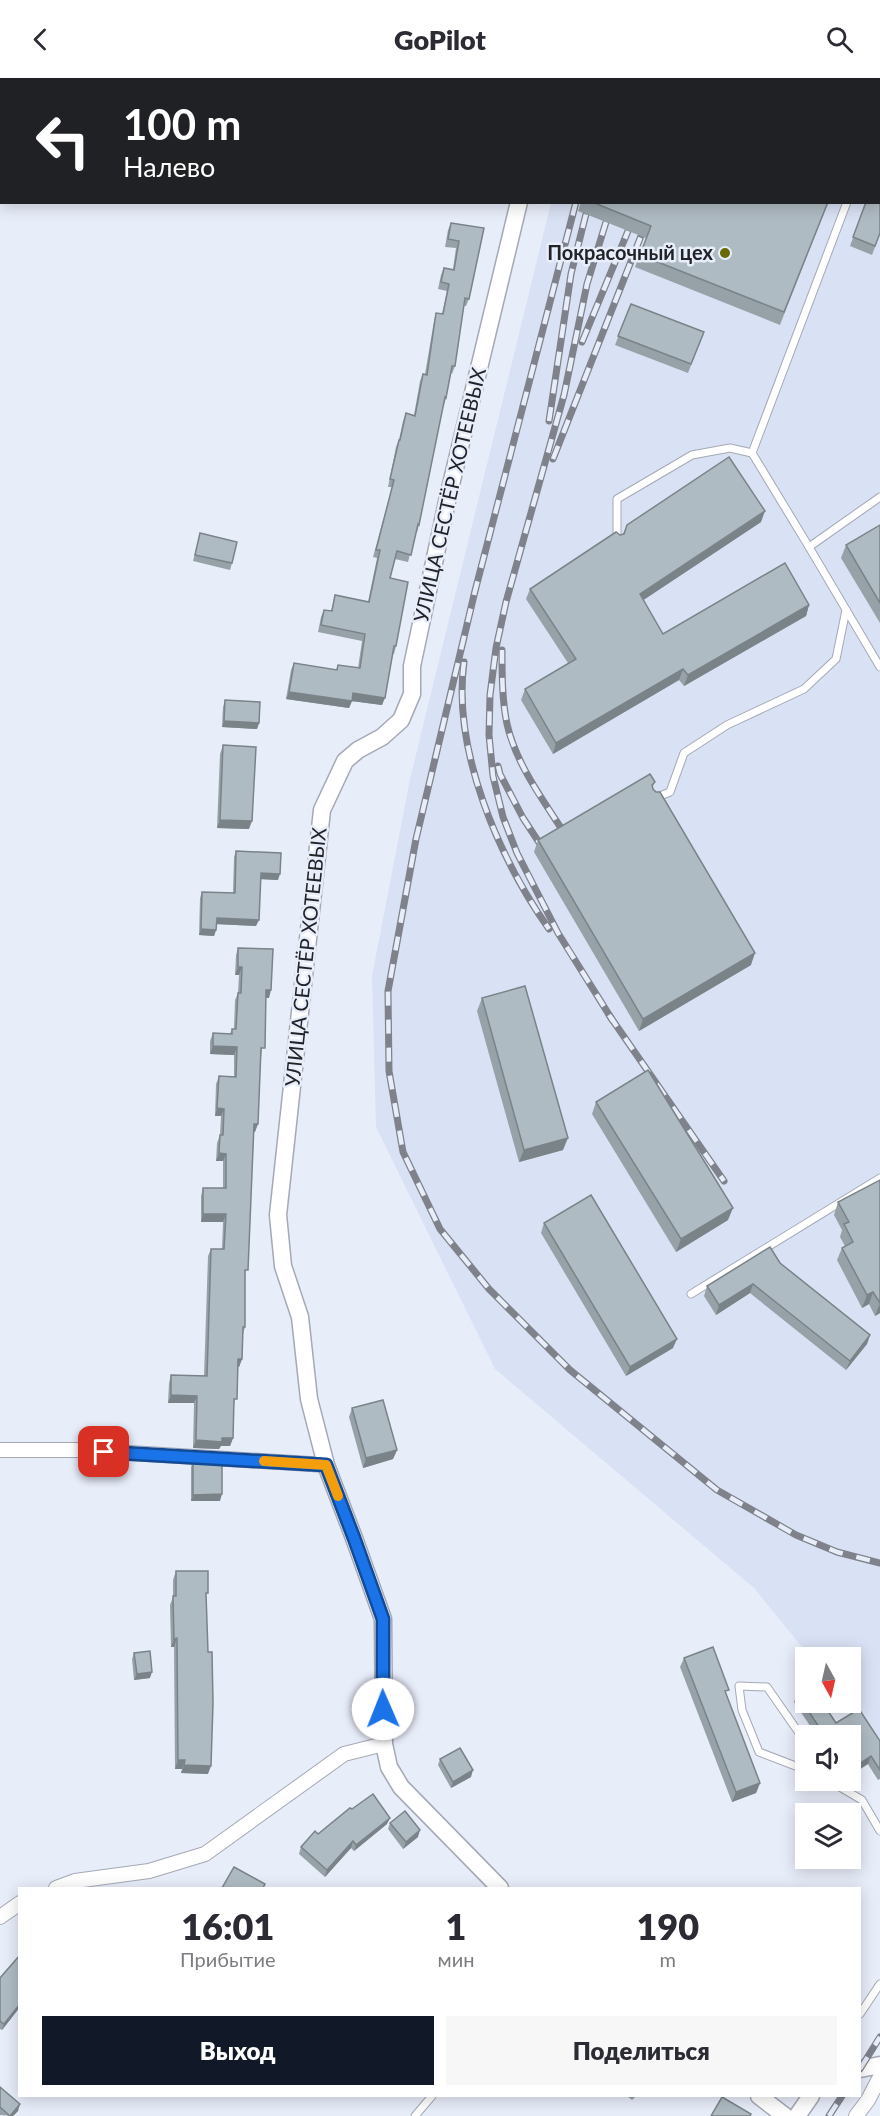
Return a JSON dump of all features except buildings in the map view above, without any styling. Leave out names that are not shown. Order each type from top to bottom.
[{"type":"street","name":"УЛИЦА СЕСТЁР ХОТЕЕВЫХ","points":[[499,1887],[401,1787],[389,1767],[384,1744],[383,1619],[326,1465],[309,1400],[300,1317],[283,1266],[278,1215],[322,810],[345,761],[358,750],[382,737],[401,720],[412,694],[412,666],[448,497],[519,204]]},
{"type":"street","points":[[0,1450],[81,1450],[326,1465]]},
{"type":"street","points":[[59,1887],[75,1881],[149,1872],[205,1854],[344,1754],[384,1744]]},
{"type":"street","points":[[0,1917],[18,1904]]},
{"type":"street","points":[[861,2069],[880,2065]]},
{"type":"street","points":[[856,2116],[880,2078]]},
{"type":"street","points":[[760,2097],[785,2116]]},
{"type":"street","points":[[797,2116],[810,2097]]},
{"type":"lane","points":[[752,453],[846,204]]},
{"type":"lane","points":[[617,540],[617,499],[692,455],[730,448],[752,453],[880,667]]},
{"type":"lane","points":[[809,547],[880,497]]},
{"type":"lane","points":[[653,799],[670,792],[684,753],[727,725],[804,688],[836,659],[846,610]]},
{"type":"lane","points":[[691,1294],[880,1178]]},
{"type":"lane","points":[[795,1727],[767,1687],[739,1686],[742,1710],[759,1752],[795,1766]]},
{"type":"lane","points":[[846,1791],[862,1800],[880,1831]]},
{"type":"lane","points":[[861,2012],[880,1984]]},
{"type":"lane","points":[[415,2116],[431,2097]]},
{"type":"shaded area","points":[[551,204],[880,204],[880,1744],[854,1713],[861,1713],[861,1647],[802,1647],[754,1588],[495,1369],[376,1127],[372,976],[410,779]]},
{"type":"railway","points":[[575,204],[475,591],[416,839],[388,991],[389,1071],[403,1152],[440,1229],[489,1289],[570,1370],[717,1490],[796,1535],[837,1552],[880,1563]]},
{"type":"railway","points":[[549,421],[571,274],[586,214]]},
{"type":"railway","points":[[606,222],[587,284],[564,395],[506,602],[496,648],[490,695],[489,735],[493,776],[503,817],[517,853],[558,933],[613,1021]]},
{"type":"railway","points":[[582,342],[628,231]]},
{"type":"railway","points":[[553,459],[641,236]]},
{"type":"railway","points":[[502,650],[504,706],[511,739],[531,781],[565,834]]},
{"type":"railway","points":[[464,662],[462,696],[465,731],[472,766],[483,802],[513,870],[549,929]]},
{"type":"railway","points":[[498,766],[523,818],[542,847]]},
{"type":"railway","points":[[609,1015],[724,1181]]},
{"type":"railway","points":[[861,2067],[880,2037]]},
{"type":"railway","points":[[829,2116],[841,2097]]},
{"type":"slow traffic","points":[[264,1461],[326,1465],[338,1496]]},
{"type":"place","name":"Покрасочный цех","points":[[725,253]]},
{"type":"route","points":[[104,1452],[326,1465],[383,1619],[383,1709]]}]
